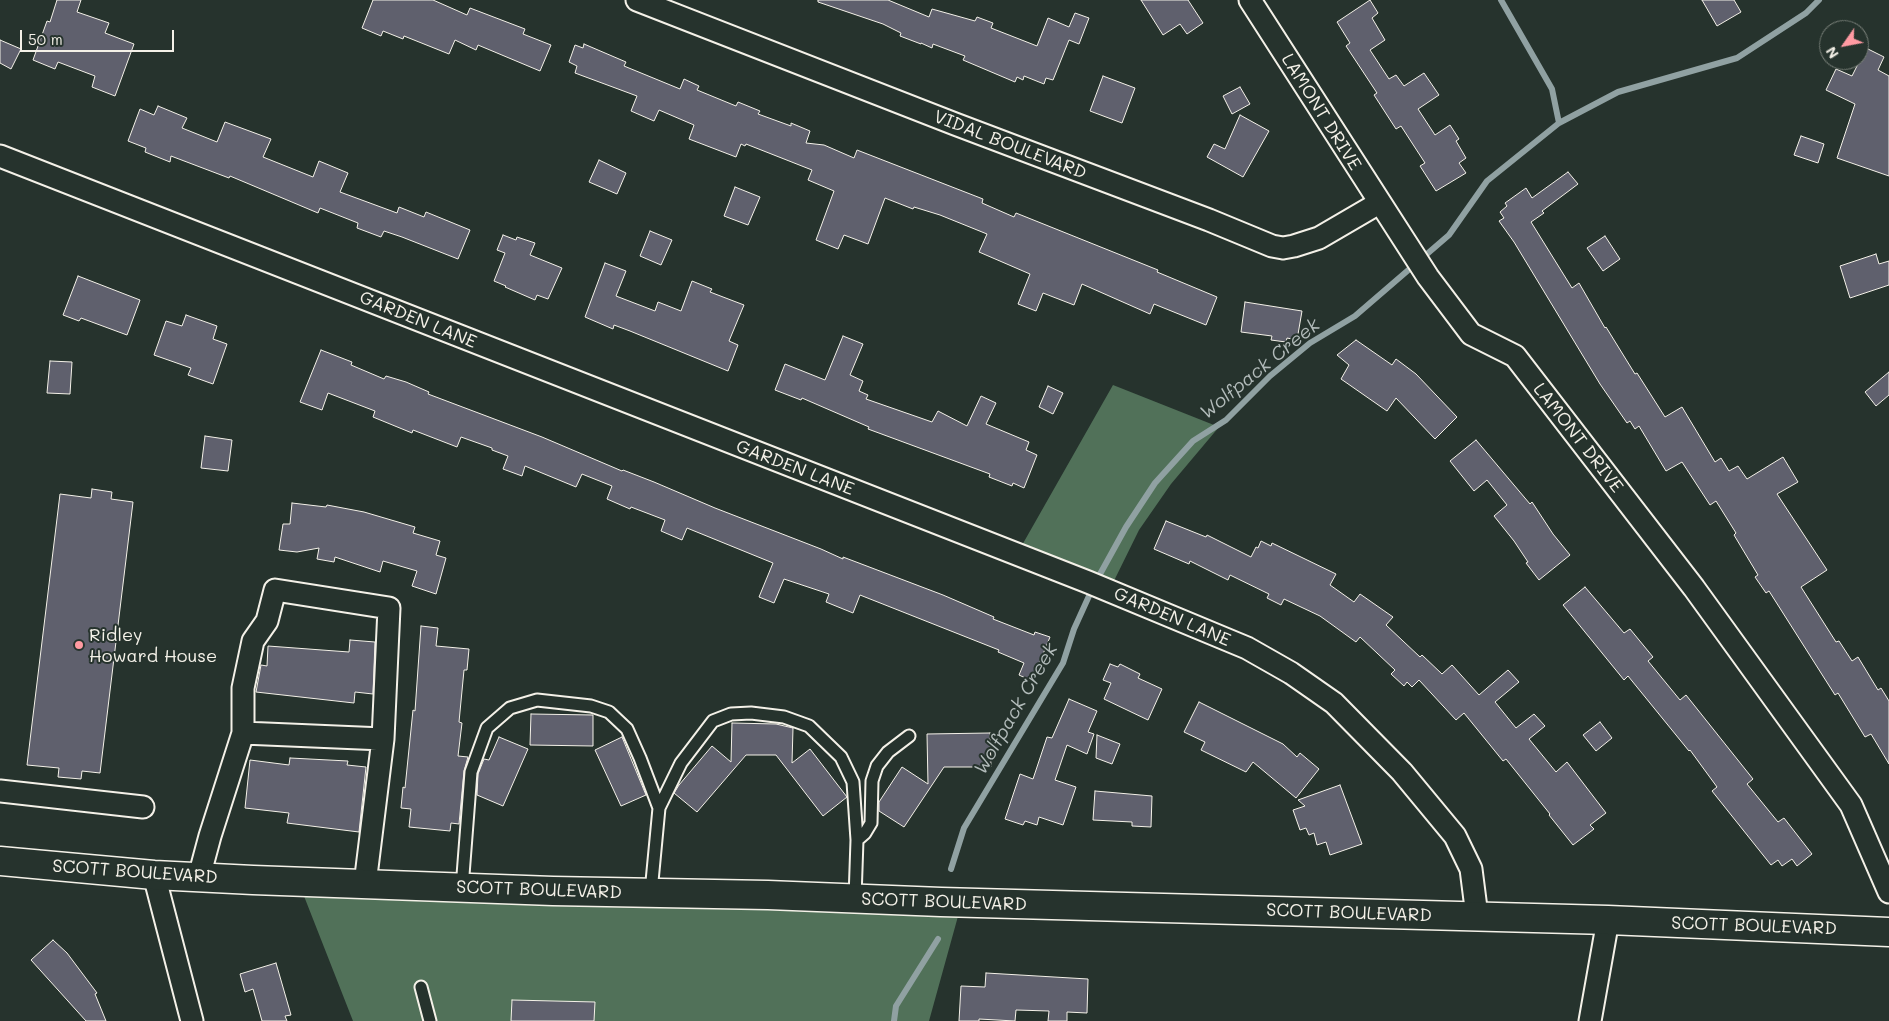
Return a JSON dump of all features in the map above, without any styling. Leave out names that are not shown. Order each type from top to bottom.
[{"type":"highway","name":"SCOTT BOULEVARD","points":[[0,861],[199,878],[462,888],[768,895],[1608,920],[1889,932]]},
{"type":"street","name":"VIDAL BOULEVARD","points":[[637,0],[1272,246],[1283,248],[1319,238],[1379,203]]},
{"type":"street","name":"LAMONT DRIVE","points":[[1250,0],[1428,277],[1471,334],[1515,356],[1694,588],[1851,805],[1889,892]]},
{"type":"street","name":"GARDEN LANE","points":[[0,156],[1094,584],[1247,648],[1291,673],[1334,703],[1402,772],[1455,836],[1471,869],[1477,916]]},
{"type":"street","points":[[199,878],[210,836],[243,733],[243,688],[253,641],[267,621],[275,590],[390,608],[383,738],[365,884]]},
{"type":"street","points":[[243,733],[383,738]]},
{"type":"street","points":[[0,791],[143,807]]},
{"type":"street","points":[[154,875],[192,1021]]},
{"type":"street","points":[[1590,1021],[1608,920]]},
{"type":"lane","points":[[462,888],[471,772],[487,728],[510,708],[537,700],[591,706],[609,712],[627,729],[659,808]]},
{"type":"lane","points":[[651,892],[659,808],[681,763],[713,721],[731,714],[751,714],[784,716],[809,726],[841,756],[853,782],[857,840],[855,899]]},
{"type":"lane","points":[[857,840],[866,833],[871,823],[872,781],[877,766],[888,752],[909,736]]},
{"type":"lane","points":[[421,987],[430,1021]]},
{"type":"green space","points":[[1113,385],[1219,427],[1171,484],[1139,530],[1108,593],[1017,554]]},
{"type":"green space","points":[[302,891],[965,891],[929,1021],[353,1021]]},
{"type":"building","points":[[57,0],[81,0],[77,12],[109,23],[105,33],[134,44],[115,96],[92,87],[95,76],[58,62],[55,69],[33,60],[47,21],[50,22]]},
{"type":"building","points":[[373,0],[433,0],[467,15],[470,8],[525,29],[523,34],[551,45],[540,71],[478,45],[476,50],[455,40],[449,54],[404,36],[403,39],[383,31],[381,36],[362,28]]},
{"type":"building","points":[[818,0],[888,0],[929,17],[932,9],[975,21],[977,17],[993,23],[991,28],[1037,46],[1048,18],[1069,27],[1075,13],[1089,18],[1079,44],[1069,40],[1053,80],[1046,78],[1044,84],[1024,76],[1023,80],[1017,77],[1015,82],[963,60],[965,56],[933,44],[932,48],[900,36],[901,33],[883,24],[818,2]]},
{"type":"building","points":[[1141,0],[1188,0],[1203,23],[1187,34],[1180,24],[1163,35]]},
{"type":"building","points":[[1370,0],[1378,13],[1372,18],[1385,40],[1370,50],[1389,79],[1396,75],[1404,86],[1424,73],[1439,95],[1418,109],[1435,135],[1450,125],[1459,139],[1456,141],[1466,158],[1459,163],[1466,173],[1436,191],[1420,166],[1425,163],[1401,126],[1396,129],[1374,95],[1377,93],[1346,46],[1350,43],[1337,22]]},
{"type":"building","points":[[1702,0],[1734,0],[1741,12],[1717,26]]},
{"type":"building","points":[[0,40],[21,49],[11,69],[0,63]]},
{"type":"building","points":[[584,44],[626,62],[624,66],[680,89],[684,79],[699,86],[697,90],[736,106],[738,102],[760,111],[758,114],[791,126],[791,123],[810,131],[806,143],[824,145],[854,158],[857,150],[983,199],[982,203],[1014,217],[1016,213],[1158,270],[1157,272],[1217,297],[1206,325],[1154,304],[1150,314],[1082,284],[1074,305],[1043,293],[1036,311],[1018,304],[1030,274],[979,252],[987,234],[940,215],[914,207],[913,209],[885,198],[868,244],[844,235],[838,249],[816,240],[834,191],[808,180],[812,170],[746,144],[745,146],[741,144],[736,157],[689,139],[694,125],[659,110],[654,121],[631,111],[637,96],[575,73],[577,66],[569,62],[575,45],[583,48]]},
{"type":"building","points":[[1869,50],[1884,57],[1878,70],[1889,76],[1889,176],[1837,158],[1855,104],[1826,90],[1836,70],[1852,76],[1855,70],[1869,70]]},
{"type":"building","points":[[1103,76],[1135,88],[1122,123],[1090,111]]},
{"type":"building","points":[[1240,87],[1250,104],[1232,114],[1223,96]]},
{"type":"building","points":[[158,106],[187,118],[182,128],[217,142],[225,122],[271,139],[263,157],[313,177],[319,161],[348,173],[340,192],[397,213],[399,207],[424,217],[426,212],[470,230],[458,259],[384,231],[381,237],[357,228],[358,223],[320,208],[318,213],[230,176],[229,178],[171,156],[170,162],[145,152],[146,148],[128,141],[140,109],[154,115]]},
{"type":"building","points":[[1240,115],[1269,131],[1243,177],[1207,157],[1214,144],[1225,149]]},
{"type":"building","points":[[1801,136],[1824,144],[1818,163],[1794,155]]},
{"type":"building","points":[[599,160],[626,173],[617,194],[589,182]]},
{"type":"building","points":[[1568,172],[1578,184],[1542,211],[1544,213],[1531,222],[1572,288],[1579,283],[1605,328],[1665,417],[1682,407],[1715,462],[1721,458],[1729,471],[1738,466],[1747,479],[1783,457],[1798,482],[1777,494],[1827,570],[1801,587],[1836,642],[1839,641],[1852,661],[1858,657],[1878,690],[1881,688],[1889,701],[1889,764],[1871,734],[1865,737],[1838,693],[1835,695],[1769,591],[1766,593],[1755,577],[1758,575],[1734,535],[1736,533],[1716,501],[1710,505],[1682,462],[1666,471],[1639,426],[1635,429],[1630,421],[1627,423],[1600,384],[1514,242],[1499,221],[1504,218],[1500,212],[1507,206],[1505,203],[1526,188],[1532,198]]},
{"type":"building","points":[[735,187],[760,197],[748,225],[724,216]]},
{"type":"building","points":[[650,231],[672,240],[661,265],[640,256]]},
{"type":"building","points":[[503,235],[516,240],[517,237],[535,243],[530,255],[562,268],[548,299],[537,295],[535,300],[494,281],[505,253],[497,250]]},
{"type":"building","points":[[1605,236],[1620,259],[1603,271],[1587,248]]},
{"type":"building","points":[[1876,254],[1879,264],[1889,261],[1889,285],[1850,298],[1840,266]]},
{"type":"building","points":[[605,263],[626,271],[616,296],[655,311],[658,302],[681,311],[692,281],[712,289],[710,292],[744,305],[729,341],[738,345],[728,371],[630,331],[614,325],[613,329],[585,317]]},
{"type":"building","points":[[78,276],[140,300],[127,335],[81,318],[79,321],[63,315]]},
{"type":"building","points":[[1245,302],[1302,311],[1297,340],[1287,338],[1286,342],[1271,340],[1272,336],[1241,332]]},
{"type":"building","points":[[186,315],[217,326],[213,339],[227,344],[213,384],[188,375],[191,368],[154,355],[166,321],[182,326]]},
{"type":"building","points":[[843,336],[863,344],[850,375],[863,381],[859,391],[868,395],[866,399],[932,422],[938,411],[967,426],[981,396],[996,403],[986,424],[1029,442],[1026,450],[1037,455],[1024,488],[1013,483],[1012,486],[989,477],[990,474],[868,429],[869,427],[802,398],[801,400],[775,390],[785,364],[825,380]]},
{"type":"building","points":[[1356,340],[1392,365],[1396,359],[1416,374],[1457,417],[1435,439],[1396,398],[1387,411],[1341,379],[1349,365],[1337,355]]},
{"type":"building","points":[[321,350],[352,362],[351,365],[384,379],[386,376],[406,382],[429,392],[428,394],[542,437],[843,559],[843,557],[943,595],[994,617],[993,619],[1034,635],[1035,632],[1050,637],[1032,681],[1019,675],[1024,663],[998,652],[999,650],[860,595],[853,613],[826,602],[829,594],[784,579],[774,603],[759,597],[773,563],[687,528],[682,540],[661,531],[665,520],[631,507],[630,509],[607,499],[612,486],[582,474],[576,487],[525,466],[522,476],[503,469],[508,456],[461,437],[457,447],[413,430],[412,433],[373,417],[375,411],[328,393],[322,410],[300,402]]},
{"type":"building","points":[[50,361],[72,362],[70,394],[47,393]]},
{"type":"building","points":[[1889,372],[1889,395],[1876,406],[1865,392]]},
{"type":"building","points":[[1048,386],[1063,393],[1053,414],[1039,407]]},
{"type":"building","points":[[205,436],[232,440],[228,471],[201,468]]},
{"type":"building","points":[[1476,440],[1530,504],[1532,502],[1553,534],[1570,555],[1539,580],[1526,563],[1528,562],[1514,541],[1494,516],[1507,505],[1487,480],[1474,491],[1450,461]]},
{"type":"building","name":"Ridley Howard House","points":[[92,489],[112,492],[111,499],[133,502],[100,773],[82,771],[81,779],[58,777],[59,768],[27,765],[60,494],[91,498]]},
{"type":"building","points":[[292,503],[326,507],[327,505],[364,512],[415,527],[413,533],[440,541],[436,555],[446,558],[436,594],[412,586],[417,571],[383,561],[380,572],[335,557],[334,562],[317,559],[319,548],[297,552],[279,550],[283,524],[290,524]]},
{"type":"building","points":[[1166,521],[1206,537],[1207,535],[1251,557],[1261,541],[1271,546],[1272,543],[1336,574],[1330,585],[1354,602],[1360,594],[1393,617],[1386,625],[1420,657],[1422,655],[1442,674],[1452,665],[1479,695],[1508,670],[1519,682],[1495,702],[1516,728],[1534,714],[1545,726],[1529,739],[1556,772],[1567,762],[1606,813],[1590,825],[1594,829],[1573,845],[1506,759],[1503,761],[1464,713],[1456,720],[1419,680],[1412,687],[1407,682],[1404,686],[1391,674],[1395,670],[1360,637],[1356,642],[1320,616],[1284,599],[1281,605],[1267,598],[1269,594],[1230,575],[1228,580],[1190,561],[1189,564],[1154,549]]},
{"type":"building","points":[[1585,587],[1624,633],[1630,629],[1653,657],[1648,661],[1680,700],[1686,695],[1753,779],[1747,784],[1778,822],[1784,818],[1812,854],[1797,866],[1792,859],[1782,866],[1778,860],[1771,865],[1712,791],[1717,787],[1690,750],[1628,676],[1624,680],[1563,605]]},
{"type":"building","points":[[421,626],[438,628],[436,646],[469,649],[467,670],[464,670],[459,722],[462,723],[458,756],[468,757],[464,771],[459,824],[451,823],[450,831],[409,827],[411,809],[401,808],[403,787],[405,788],[413,710],[415,711]]},
{"type":"building","points":[[350,640],[375,642],[373,694],[355,692],[354,703],[256,692],[261,665],[267,666],[268,646],[349,652]]},
{"type":"building","points":[[1110,664],[1118,667],[1120,664],[1140,674],[1138,678],[1162,689],[1148,720],[1104,699],[1111,683],[1103,680]]},
{"type":"building","points":[[1069,699],[1097,711],[1088,732],[1094,734],[1087,754],[1067,745],[1055,780],[1076,787],[1063,825],[1039,817],[1037,825],[1025,821],[1023,825],[1005,819],[1020,774],[1033,779],[1047,737],[1052,738]]},
{"type":"building","points":[[1199,702],[1283,744],[1297,757],[1300,753],[1319,769],[1296,798],[1253,762],[1246,772],[1201,750],[1205,742],[1184,732]]},
{"type":"building","points":[[531,714],[593,715],[593,746],[530,745]]},
{"type":"building","points":[[1600,722],[1612,738],[1596,751],[1583,735]]},
{"type":"building","points":[[732,723],[776,724],[793,728],[792,763],[810,749],[847,797],[823,816],[776,755],[746,755],[697,812],[674,793],[712,746],[731,762]]},
{"type":"building","points":[[990,733],[991,767],[944,767],[904,827],[879,811],[879,802],[902,767],[928,784],[927,734]]},
{"type":"building","points":[[1097,735],[1120,744],[1112,764],[1096,758]]},
{"type":"building","points":[[499,737],[528,749],[503,806],[477,795],[478,774],[484,759],[489,760]]},
{"type":"building","points":[[622,737],[646,795],[621,806],[595,750]]},
{"type":"building","points":[[290,758],[348,761],[347,765],[366,767],[359,832],[287,823],[289,813],[245,808],[250,760],[289,765]]},
{"type":"building","points":[[1340,785],[1362,844],[1330,855],[1326,842],[1317,845],[1314,833],[1309,835],[1306,828],[1300,830],[1293,810],[1305,806],[1298,800]]},
{"type":"building","points":[[1095,791],[1152,796],[1151,827],[1132,826],[1132,822],[1093,820]]},
{"type":"building","points":[[53,940],[67,953],[97,993],[95,994],[106,1021],[86,1021],[31,960]]},
{"type":"building","points":[[276,963],[291,1015],[285,1016],[287,1021],[262,1021],[253,989],[245,992],[240,974]]},
{"type":"building","points":[[986,973],[1088,979],[1087,1013],[1067,1012],[1067,1021],[1048,1021],[1049,1011],[1016,1010],[1015,1021],[979,1019],[979,1021],[959,1021],[961,986],[985,987]]},
{"type":"building","points":[[512,1000],[595,1002],[594,1021],[511,1021]]},
{"type":"waterway","points":[[1501,0],[1552,89],[1559,123]]},
{"type":"waterway","name":"Wolfpack Creek","points":[[951,869],[964,828],[1063,663],[1074,629],[1094,585],[1126,527],[1155,483],[1193,441],[1226,420],[1270,376],[1310,343],[1355,316],[1449,235],[1487,181],[1559,123],[1618,92],[1737,58],[1806,13],[1819,0]]},
{"type":"waterway","name":"Wolfpack Creek","points":[[894,1021],[896,1006],[938,939]]},
{"type":"place","name":"Ridley Howard House","points":[[79,645]]}]
